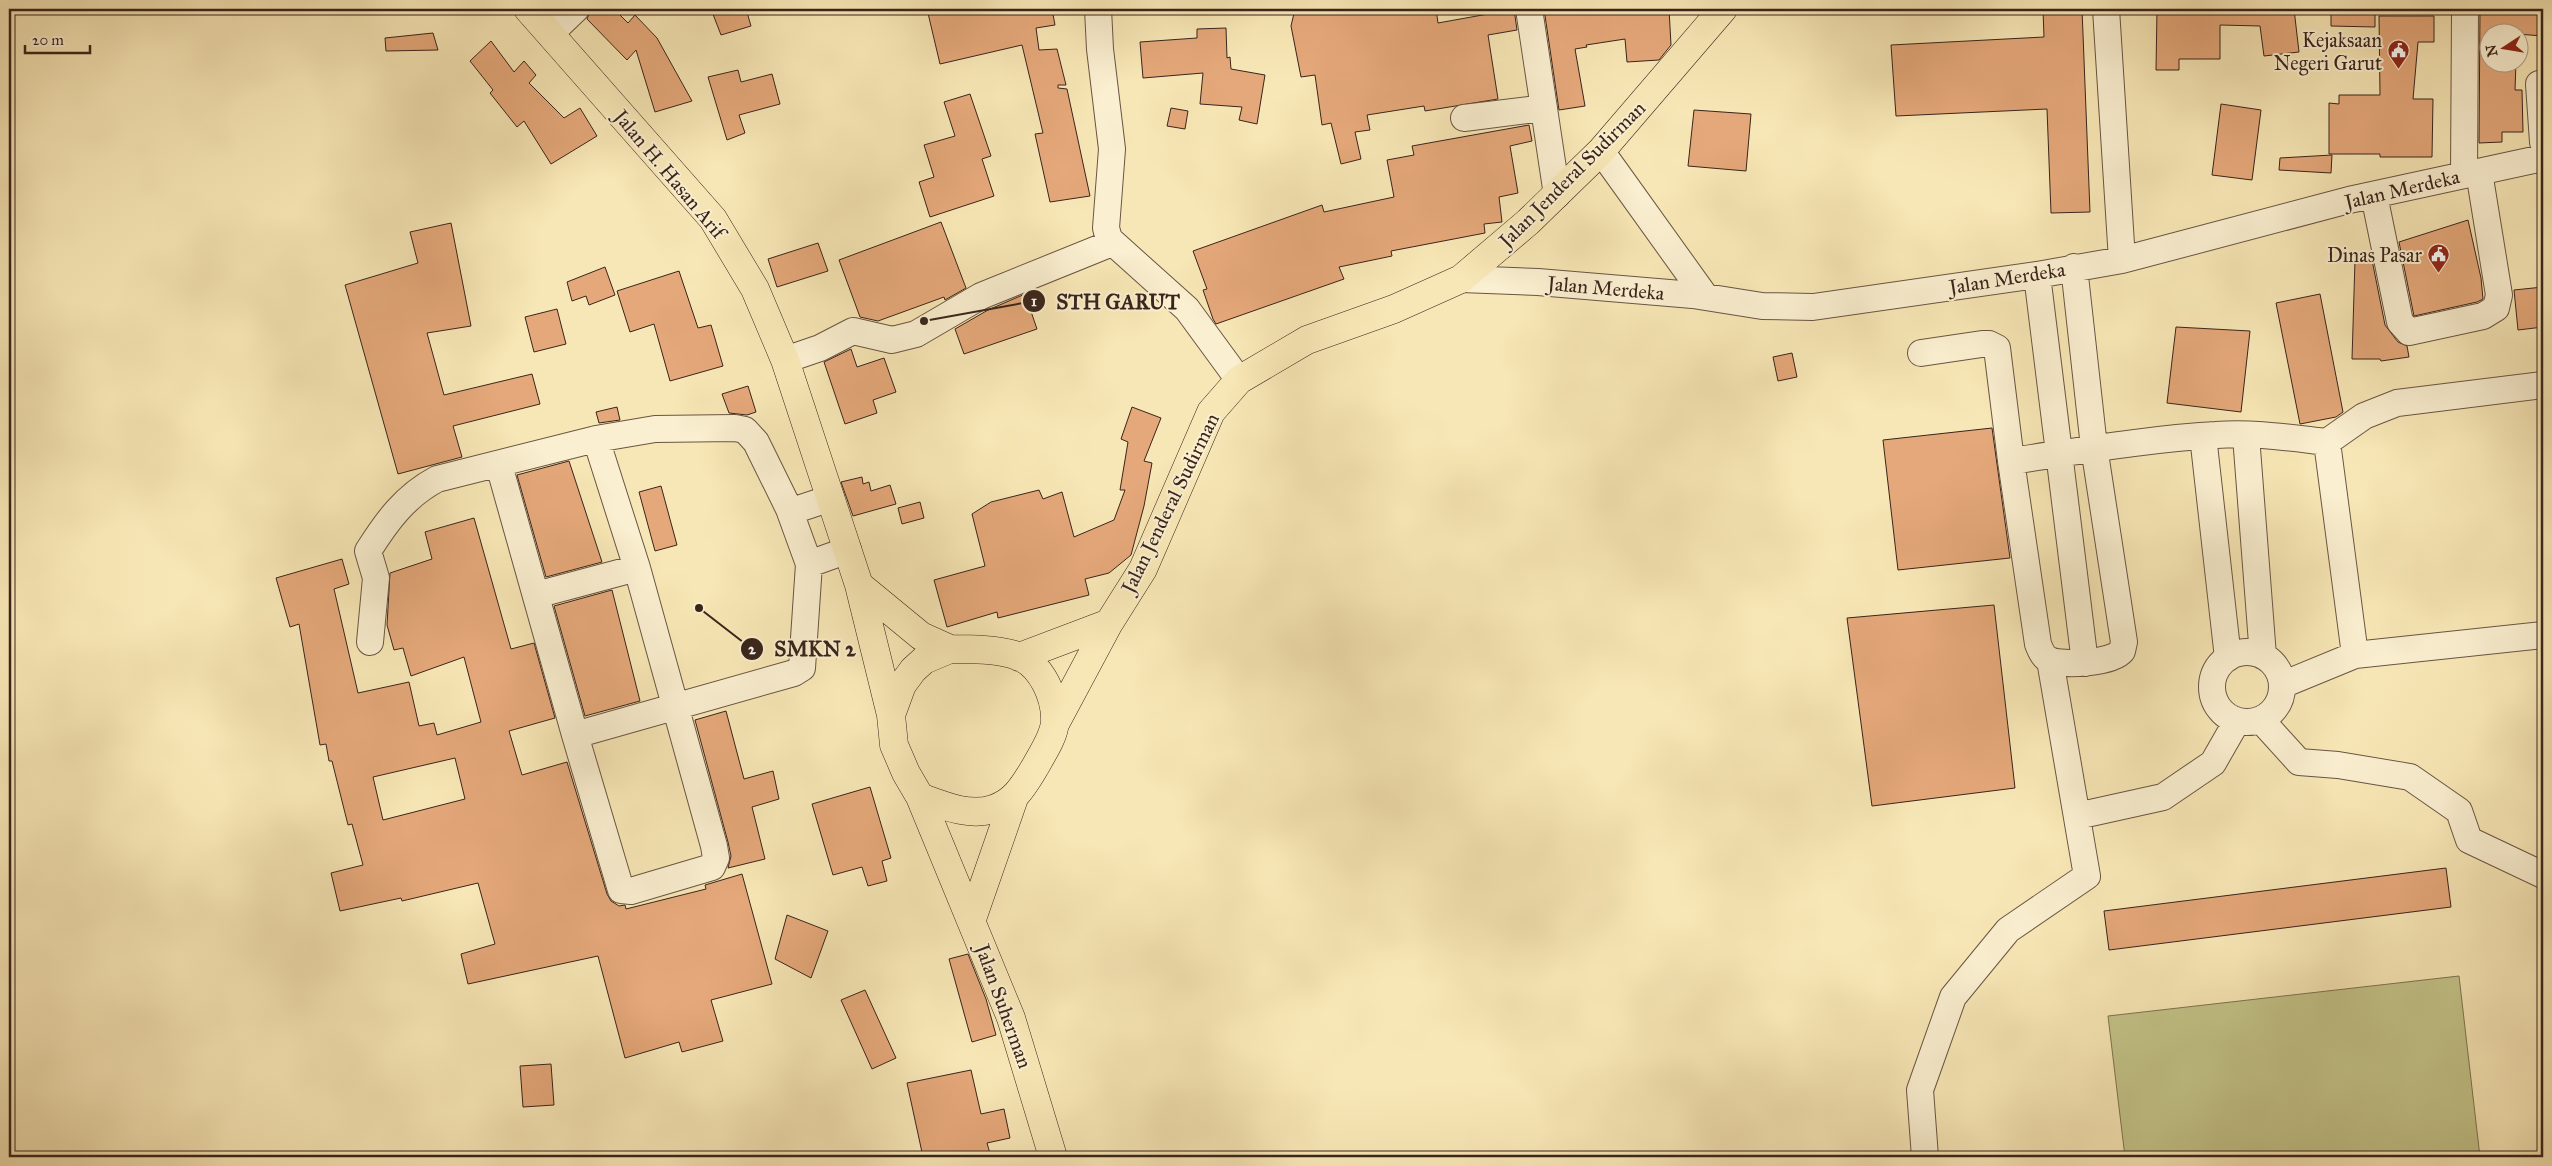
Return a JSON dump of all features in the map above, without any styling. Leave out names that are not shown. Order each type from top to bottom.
[{"type":"main road","name":"Jalan H. Hasan Arif","points":[[528,9],[713,219],[755,290],[785,360],[848,550],[859,585],[891,715]]},
{"type":"main road","name":"Jalan Jenderal Sudirman","points":[[1055,724],[1109,623],[1143,569],[1211,412],[1240,380],[1307,340],[1394,309],[1461,279],[1528,222],[1601,150],[1723,9]]},
{"type":"main road","points":[[859,585],[921,636],[950,649],[983,650],[1019,656],[1109,623]]},
{"type":"main road","points":[[950,649],[924,660],[913,670],[902,685],[891,715],[894,745],[906,773],[920,797],[945,806],[976,811],[993,809],[1014,798]]},
{"type":"main road","points":[[972,919],[1014,798],[1046,749],[1055,724],[1054,703],[1049,690],[1033,668],[1019,656]]},
{"type":"main road","name":"Jalan Suherman","points":[[920,797],[972,919],[1011,1018],[1052,1157]]},
{"type":"street","points":[[550,34],[576,9]]},
{"type":"street","points":[[1098,9],[1100,49],[1112,149],[1106,228],[1112,243],[1187,309],[1240,380]]},
{"type":"street","points":[[1530,9],[1557,195]]},
{"type":"street","points":[[2106,9],[2122,260]]},
{"type":"street","points":[[2374,195],[2400,322],[2405,330],[2409,332],[2483,316],[2496,308],[2499,304],[2499,295],[2471,173],[2466,9]]},
{"type":"street","points":[[2543,84],[2538,84],[2543,142]]},
{"type":"street","points":[[1464,118],[1544,108]]},
{"type":"street","points":[[1601,150],[1705,296]]},
{"type":"street","name":"Jalan Merdeka","points":[[1461,279],[1538,282],[1705,296],[1762,306],[1813,307],[2037,275],[2122,260],[2374,195],[2543,158]]},
{"type":"street","points":[[785,360],[820,348],[853,331],[892,340],[916,334],[981,296],[1112,243]]},
{"type":"street","points":[[1921,352],[1982,344],[1989,344],[1997,348],[2011,461],[2038,644],[2042,654],[2050,660],[2084,663],[2115,657],[2124,646],[2094,447],[2074,267]]},
{"type":"street","points":[[2037,275],[2084,663]]},
{"type":"street","points":[[2011,461],[2094,447],[2203,436],[2246,436],[2327,442],[2364,416],[2397,403],[2543,385]]},
{"type":"street","points":[[370,642],[376,578],[368,551],[388,521],[418,490],[437,479],[596,440],[655,429],[735,428],[745,430],[756,442],[789,509],[809,564],[802,668],[677,707],[575,735]]},
{"type":"street","points":[[2203,436],[2228,658]]},
{"type":"street","points":[[2246,436],[2263,656]]},
{"type":"street","points":[[499,465],[619,888],[625,892],[631,891],[712,867],[716,858],[677,707],[637,568],[596,440]]},
{"type":"street","points":[[2327,442],[2355,655]]},
{"type":"street","points":[[789,509],[798,509],[831,498]]},
{"type":"street","points":[[809,564],[848,550]]},
{"type":"street","points":[[536,595],[637,568]]},
{"type":"street","points":[[2282,685],[2355,655],[2543,634]]},
{"type":"street","points":[[2076,816],[2163,797],[2213,763],[2249,721],[2272,713],[2279,703],[2282,685],[2275,666],[2263,656],[2245,652],[2228,658],[2215,672],[2212,684],[2213,696],[2222,712],[2249,721],[2299,762],[2338,765],[2410,777],[2458,811],[2470,840],[2543,875]]},
{"type":"street","points":[[1925,1157],[1920,1090],[1953,997],[2008,930],[2086,876],[2050,660]]},
{"type":"green space","points":[[2459,976],[2480,1157],[2125,1157],[2108,1016]]},
{"type":"building","points":[[591,9],[614,9],[628,23],[635,15],[657,38],[692,101],[655,112],[636,50],[627,60],[587,19]]},
{"type":"building","points":[[711,9],[746,9],[751,26],[721,35]]},
{"type":"building","points":[[927,9],[1052,9],[1055,25],[1036,28],[1039,50],[1057,49],[1066,85],[1058,85],[1058,88],[1067,89],[1090,196],[1050,202],[1035,134],[1043,133],[1022,45],[940,64]]},
{"type":"building","points":[[1295,9],[1436,9],[1438,23],[1488,14],[1487,9],[1514,9],[1517,30],[1488,35],[1498,99],[1425,111],[1424,106],[1367,115],[1370,130],[1355,132],[1361,159],[1341,164],[1331,123],[1322,125],[1315,75],[1301,77],[1291,26]]},
{"type":"building","points":[[1544,9],[1669,9],[1671,45],[1659,60],[1627,62],[1625,39],[1586,45],[1587,47],[1575,49],[1585,106],[1559,110]]},
{"type":"building","points":[[2082,9],[2090,212],[2051,213],[2047,109],[1896,116],[1891,45],[2044,37],[2043,10]]},
{"type":"building","points":[[2157,9],[2294,9],[2299,52],[2264,56],[2260,26],[2220,25],[2220,59],[2179,59],[2179,70],[2156,70]]},
{"type":"building","points":[[2331,9],[2375,9],[2375,27],[2331,26]]},
{"type":"building","points":[[2480,9],[2543,9],[2543,36],[2530,35],[2530,22],[2480,22],[2480,72],[2516,72],[2515,90],[2522,90],[2523,132],[2502,132],[2502,142],[2479,143]]},
{"type":"building","points":[[2379,16],[2434,16],[2434,42],[2418,42],[2413,99],[2433,99],[2432,157],[2380,157],[2380,154],[2329,154],[2329,103],[2339,104],[2339,95],[2380,95]]},
{"type":"building","points":[[1226,28],[1227,58],[1230,57],[1231,69],[1265,75],[1257,124],[1239,120],[1242,107],[1200,104],[1203,73],[1143,78],[1140,42],[1197,38],[1197,29]]},
{"type":"building","points":[[433,33],[438,50],[386,51],[385,38]]},
{"type":"building","points":[[491,41],[514,72],[524,61],[536,75],[529,83],[564,118],[580,108],[597,136],[551,164],[524,121],[517,127],[490,93],[493,90],[470,61]]},
{"type":"building","points":[[738,70],[741,82],[772,74],[780,104],[739,115],[745,133],[727,140],[708,77]]},
{"type":"building","points":[[970,94],[991,156],[982,159],[994,196],[930,217],[919,182],[934,177],[924,145],[955,136],[944,102]]},
{"type":"building","points":[[2221,104],[2261,110],[2252,180],[2212,175]]},
{"type":"building","points":[[1171,108],[1188,111],[1185,129],[1167,126]]},
{"type":"building","points":[[1694,110],[1751,114],[1746,171],[1688,166]]},
{"type":"building","points":[[1529,125],[1532,141],[1510,146],[1518,193],[1499,197],[1502,222],[1484,224],[1485,233],[1391,251],[1392,256],[1339,267],[1344,279],[1216,324],[1203,290],[1207,289],[1193,251],[1322,205],[1324,212],[1394,197],[1387,160],[1414,155],[1412,146]]},
{"type":"building","points":[[2332,155],[2331,173],[2279,170],[2280,158]]},
{"type":"building","name":"Dinas Pasar","points":[[2468,220],[2481,278],[2483,299],[2414,316],[2399,242]]},
{"type":"building","points":[[941,222],[966,288],[945,300],[944,297],[878,321],[860,317],[839,260]]},
{"type":"building","points":[[451,223],[471,326],[427,333],[444,395],[532,374],[540,404],[453,426],[462,457],[398,474],[345,285],[418,263],[410,232]]},
{"type":"building","points":[[818,243],[828,271],[777,287],[768,259]]},
{"type":"building","points":[[2355,260],[2372,260],[2385,325],[2398,342],[2407,346],[2409,357],[2381,361],[2380,359],[2352,359]]},
{"type":"building","points":[[605,267],[615,295],[589,305],[586,296],[572,301],[567,282]]},
{"type":"building","points":[[679,271],[698,328],[711,325],[723,366],[670,381],[654,324],[630,332],[617,291]]},
{"type":"building","points":[[2543,287],[2543,327],[2518,330],[2514,290]]},
{"type":"building","points":[[1025,294],[1037,329],[964,354],[955,329],[988,310]]},
{"type":"building","points":[[2320,294],[2343,412],[2336,417],[2300,424],[2276,303]]},
{"type":"building","points":[[557,309],[566,344],[534,352],[525,317]]},
{"type":"building","points":[[2176,327],[2250,331],[2241,412],[2167,403]]},
{"type":"building","points":[[851,349],[857,367],[884,358],[896,392],[873,400],[877,413],[845,424],[824,362]]},
{"type":"building","points":[[1792,353],[1797,377],[1778,381],[1773,357]]},
{"type":"building","points":[[748,386],[756,412],[747,415],[729,413],[722,394]]},
{"type":"building","points":[[617,407],[620,420],[599,423],[596,412]]},
{"type":"building","points":[[1132,407],[1161,418],[1144,461],[1152,463],[1144,506],[1131,555],[1109,573],[1085,579],[1089,595],[998,618],[997,612],[947,627],[934,580],[985,566],[972,514],[991,502],[1039,490],[1043,499],[1062,492],[1074,537],[1114,520],[1125,490],[1120,490],[1128,442],[1121,439]]},
{"type":"building","points":[[1992,428],[2010,558],[1898,570],[1883,440]]},
{"type":"building","points":[[569,461],[602,562],[546,577],[517,475]]},
{"type":"building","points":[[862,477],[863,484],[869,482],[871,491],[890,485],[896,504],[853,516],[841,482]]},
{"type":"building","points":[[661,486],[677,545],[655,551],[639,492]]},
{"type":"building","points":[[920,502],[924,518],[902,524],[898,508]]},
{"type":"building","points":[[474,518],[511,649],[534,643],[555,718],[509,731],[522,775],[567,762],[607,894],[611,901],[619,906],[625,905],[626,909],[706,889],[705,885],[742,874],[772,984],[711,1000],[723,1041],[682,1052],[679,1042],[625,1058],[598,956],[468,984],[461,954],[495,944],[478,883],[402,901],[401,898],[340,911],[331,873],[363,865],[352,824],[348,825],[332,761],[329,761],[326,744],[320,745],[299,624],[290,627],[276,578],[342,559],[349,584],[334,589],[358,693],[409,682],[419,726],[434,723],[437,735],[481,722],[464,657],[411,676],[403,648],[394,650],[387,625],[390,573],[432,559],[425,532]],"holes":[[[455,758],[465,799],[383,820],[373,777]]]},
{"type":"building","points":[[612,590],[640,701],[585,716],[554,606]]},
{"type":"building","points":[[1994,605],[2015,788],[1872,806],[1847,618]]},
{"type":"building","points":[[726,711],[744,779],[773,771],[779,799],[752,807],[765,859],[728,868],[731,856],[728,842],[695,720]]},
{"type":"building","points":[[870,787],[891,858],[882,861],[887,881],[868,886],[862,867],[833,875],[812,804]]},
{"type":"building","points":[[2446,868],[2451,907],[2109,950],[2104,911]]},
{"type":"building","points":[[787,915],[828,931],[811,978],[775,959]]},
{"type":"building","points":[[968,954],[986,999],[996,1035],[972,1042],[949,959]]},
{"type":"building","points":[[865,990],[896,1058],[872,1069],[841,1000]]},
{"type":"building","points":[[551,1064],[554,1105],[523,1107],[520,1066]]},
{"type":"building","points":[[971,1070],[981,1114],[1004,1109],[1010,1138],[987,1143],[991,1157],[923,1157],[907,1083]]},
{"type":"place","name":"Kejaksaan Negeri Garut","points":[[2398,70]]},
{"type":"place","name":"Dinas Pasar","points":[[2438,274]]},
{"type":"place","name":"STH GARUT","points":[[924,321]]},
{"type":"place","name":"SMKN 2","points":[[699,608]]}]
